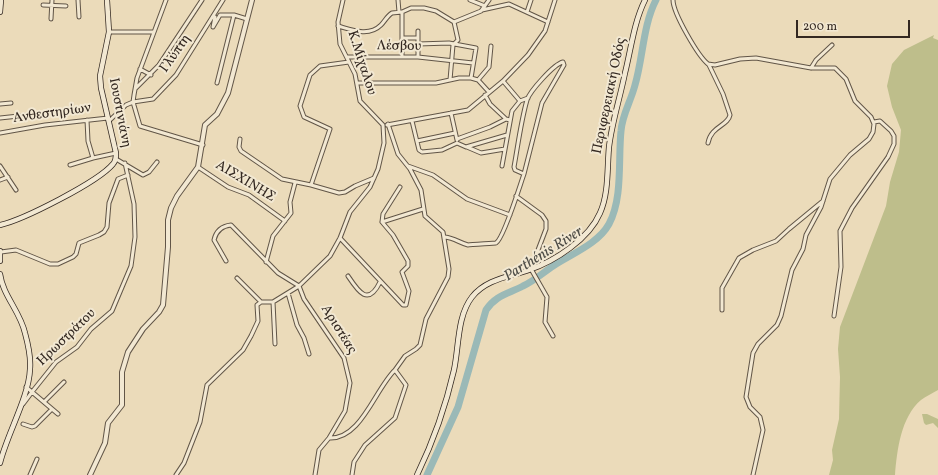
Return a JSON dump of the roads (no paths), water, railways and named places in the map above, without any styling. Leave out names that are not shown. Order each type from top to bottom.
[{"type":"main road","points":[[0,12],[1,0]]},
{"type":"main road","name":"Ιουστινιάνη","points":[[107,0],[106,10],[109,32],[100,76],[101,88],[116,153],[116,159]]},
{"type":"main road","name":"Περιφερειακή Οδός","points":[[417,475],[430,446],[454,370],[463,317],[469,302],[476,293],[486,285],[532,271],[581,239],[594,224],[601,212],[605,197],[611,137],[636,29],[645,0]]},
{"type":"main road","points":[[0,225],[26,216],[80,189],[111,166],[116,159]]},
{"type":"main road","points":[[0,251],[0,261]]},
{"type":"main road","points":[[0,274],[4,292],[25,332],[30,370],[26,388],[0,463]]},
{"type":"street","points":[[50,18],[52,0]]},
{"type":"street","points":[[78,0],[78,17]]},
{"type":"street","points":[[166,0],[140,69],[133,102],[139,123],[143,127],[202,146]]},
{"type":"street","points":[[136,88],[151,75],[175,42],[202,0]]},
{"type":"street","name":"Γλύπτη","points":[[133,102],[152,100],[176,75],[216,14],[223,0]]},
{"type":"street","points":[[90,475],[105,443],[106,427],[123,402],[122,372],[128,352],[143,329],[160,312],[163,305],[169,216],[177,196],[198,167],[205,125],[218,114],[228,94],[234,77],[252,0]]},
{"type":"street","name":"Κ.Μίχαλου","points":[[343,0],[338,26],[340,44],[347,57],[357,83],[361,103],[378,118],[383,126]]},
{"type":"street","points":[[398,0],[402,38],[402,57]]},
{"type":"street","points":[[470,0],[485,6]]},
{"type":"street","points":[[481,11],[489,0]]},
{"type":"street","points":[[527,12],[531,0]]},
{"type":"street","points":[[237,278],[261,302],[273,302],[299,286],[330,256],[340,238],[353,207],[370,187],[382,154],[383,126],[468,110],[503,81],[528,55],[545,32],[555,0]]},
{"type":"street","points":[[673,0],[674,7],[686,30],[699,53],[709,65],[730,114],[728,120],[713,131],[708,143]]},
{"type":"street","points":[[454,22],[481,11],[505,4],[548,22]]},
{"type":"street","points":[[43,5],[66,6]]},
{"type":"street","points":[[338,26],[357,32],[366,32],[381,26],[392,13],[411,8],[430,9],[454,22],[458,40],[453,45],[450,80]]},
{"type":"street","points":[[216,14],[213,27],[220,15],[234,15],[247,19]]},
{"type":"street","points":[[217,83],[234,15]]},
{"type":"street","points":[[418,31],[418,57]]},
{"type":"street","points":[[109,32],[154,32]]},
{"type":"street","points":[[402,38],[418,38]]},
{"type":"street","points":[[418,44],[445,43],[476,48],[471,78]]},
{"type":"street","points":[[811,68],[816,60],[832,45]]},
{"type":"street","points":[[478,80],[489,67],[491,46]]},
{"type":"street","name":"Λέσβου","points":[[347,57],[418,57],[473,63]]},
{"type":"street","points":[[709,65],[756,58],[811,68],[832,68],[839,70],[849,84],[854,99],[874,122],[871,137],[832,174],[826,186],[823,201],[806,235],[803,249],[792,270],[781,316],[777,325],[758,344],[753,353],[746,397],[750,407],[761,420],[763,430],[753,475]]},
{"type":"street","points":[[311,184],[330,129],[304,118],[300,110],[301,102],[309,77],[314,70],[324,65],[349,62]]},
{"type":"street","points":[[445,237],[459,240],[470,245],[494,244],[499,240],[510,215],[524,174],[542,103],[564,65],[563,62],[556,65],[544,76],[528,98],[514,167],[524,174]]},
{"type":"street","points":[[140,69],[151,75]]},
{"type":"street","points":[[357,83],[436,83],[459,78],[471,78],[478,80],[489,92]]},
{"type":"street","points":[[503,81],[520,101]]},
{"type":"street","points":[[485,95],[490,104],[508,119]]},
{"type":"street","points":[[502,166],[508,119],[520,101],[528,98]]},
{"type":"street","points":[[108,120],[114,118],[122,108],[133,102]]},
{"type":"street","points":[[0,104],[11,103]]},
{"type":"street","points":[[451,113],[457,143]]},
{"type":"street","points":[[0,118],[37,114]]},
{"type":"street","points":[[457,139],[508,119]]},
{"type":"street","points":[[87,120],[88,141],[93,158]]},
{"type":"street","name":"Ανθεστηρίων","points":[[0,133],[45,125],[87,120],[108,120]]},
{"type":"street","points":[[412,120],[419,150],[422,152],[442,150],[457,143],[481,153],[505,149]]},
{"type":"street","points":[[834,316],[840,267],[840,231],[852,208],[888,157],[894,144],[893,134],[884,123],[880,120],[874,122]]},
{"type":"street","points":[[329,438],[344,434],[356,426],[383,383],[395,370],[404,356],[416,350],[420,345],[426,319],[448,277],[445,237],[442,230],[427,219],[423,209],[421,190],[408,166],[397,152],[388,124]]},
{"type":"street","points":[[417,141],[456,133]]},
{"type":"street","points":[[466,147],[507,135]]},
{"type":"street","points":[[240,139],[239,147],[244,153],[275,176],[295,183],[311,184],[342,193],[374,178]]},
{"type":"street","points":[[70,165],[116,153]]},
{"type":"street","points":[[116,159],[125,163],[139,174],[145,175],[157,162]]},
{"type":"street","name":"Ηρωστράτου","points":[[18,411],[56,362],[77,347],[91,329],[114,308],[131,266],[134,254],[134,204],[125,163]]},
{"type":"street","points":[[0,166],[16,190]]},
{"type":"street","points":[[408,166],[433,175],[455,192],[474,203],[510,215]]},
{"type":"street","name":"ΑΙΣΧΙΝΗΣ","points":[[198,167],[228,187],[249,195],[285,221],[291,213],[290,202],[295,183]]},
{"type":"street","points":[[0,251],[16,250],[50,264],[58,264],[73,257],[81,242],[104,232],[107,227],[109,202],[116,184],[120,177],[128,175]]},
{"type":"street","points":[[0,180],[8,177]]},
{"type":"street","points":[[340,238],[380,282],[403,305],[407,305],[408,286],[402,275],[408,266],[408,261],[393,234],[382,222],[383,214],[400,187]]},
{"type":"street","points":[[516,196],[542,215],[546,221],[546,228],[538,250],[543,264]]},
{"type":"street","points":[[722,310],[722,288],[739,258],[753,250],[776,241],[823,201]]},
{"type":"street","points":[[382,222],[423,209]]},
{"type":"street","points":[[266,262],[273,236],[285,221]]},
{"type":"street","points":[[226,262],[214,240],[217,232],[231,225],[278,274],[299,286]]},
{"type":"street","points":[[532,271],[547,297],[545,322],[553,336]]},
{"type":"street","points":[[348,276],[358,291],[363,295],[372,295],[375,293],[380,282]]},
{"type":"street","name":"Αριστέας","points":[[299,286],[304,299],[342,354],[349,378],[349,396],[345,411],[329,438],[318,452],[315,475]]},
{"type":"street","points":[[288,293],[297,325],[304,338],[309,354]]},
{"type":"street","points":[[176,475],[184,463],[200,422],[207,385],[243,350],[258,321],[257,307],[261,302]]},
{"type":"street","points":[[273,302],[275,344]]},
{"type":"street","points":[[352,475],[354,462],[365,446],[393,420],[397,414],[406,386],[404,380],[395,370]]},
{"type":"street","points":[[44,402],[64,382]]},
{"type":"street","points":[[26,388],[58,414]]},
{"type":"street","points":[[23,424],[32,427],[35,426],[52,409]]},
{"type":"street","points":[[30,475],[37,459]]},
{"type":"waterway","name":"Parthénis River","points":[[427,475],[458,407],[486,310],[498,298],[531,282],[553,266],[584,248],[598,237],[609,224],[613,214],[618,191],[622,125],[638,75],[648,20],[656,0]]}]
